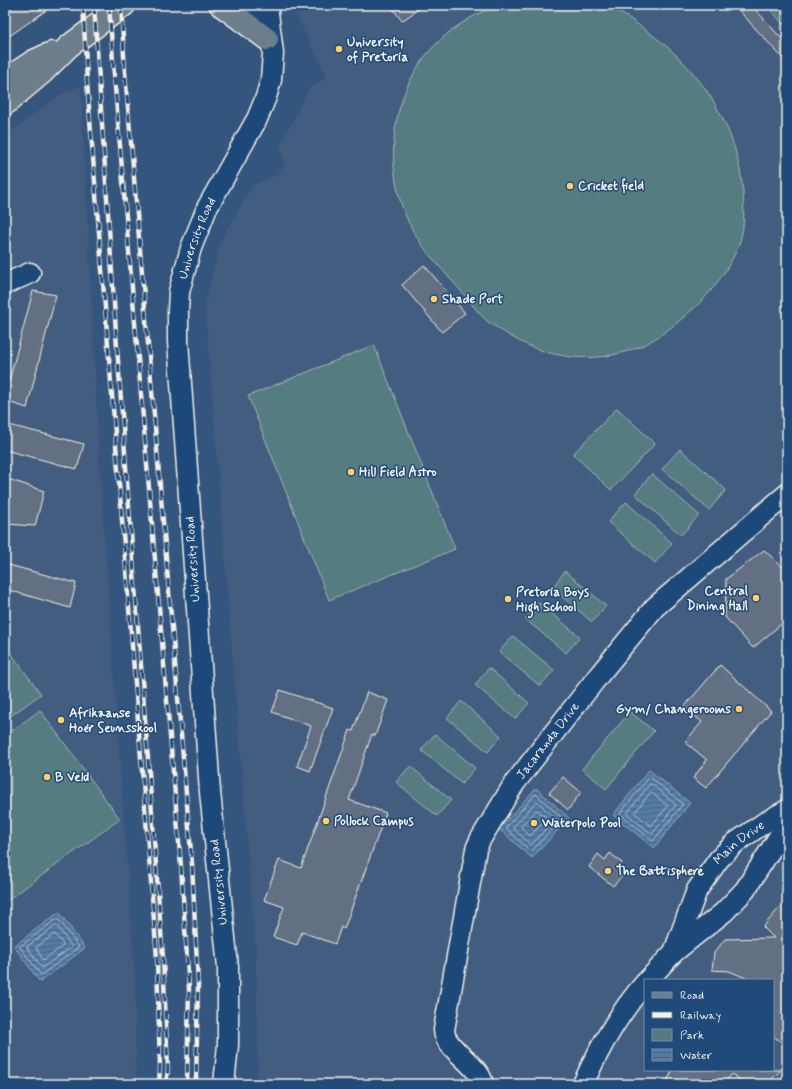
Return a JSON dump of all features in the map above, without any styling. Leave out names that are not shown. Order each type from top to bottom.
[{"type":"main road","points":[[5,104],[43,72],[69,46],[124,5]]},
{"type":"main road","points":[[222,5],[270,46]]},
{"type":"main road","points":[[5,80],[34,61],[69,46]]},
{"type":"street","points":[[247,5],[270,46]]},
{"type":"street","name":"University Road","points":[[224,1084],[228,1045],[228,967],[210,792],[178,341],[178,311],[181,285],[191,248],[207,208],[257,119],[271,80],[270,46],[266,5]]},
{"type":"street","points":[[5,284],[30,273]]},
{"type":"street","name":"Jacaranda Drive","points":[[483,1084],[479,1074],[446,1038],[444,1030],[476,849],[480,840],[514,784],[599,675],[655,607],[787,494]]},
{"type":"street","name":"Main Drive","points":[[674,952],[696,890],[719,858],[735,843],[764,823],[787,810]]},
{"type":"street","name":"Main Drive","points":[[649,979],[674,952],[724,912],[745,890],[787,824]]},
{"type":"street","points":[[582,1084],[600,1048],[630,1000],[644,984]]},
{"type":"shaded area","name":"Pretoria Boys High School","points":[[291,5],[787,5],[787,1084],[256,1084],[258,1062],[256,954],[205,305],[220,242],[253,185],[278,174],[285,163],[280,146],[309,88],[327,77]]},
{"type":"shaded area","name":"Afrikaanse Hoër Seunsskool","points":[[81,86],[99,459],[135,980],[136,1084],[5,1084],[5,136],[59,95]]},
{"type":"green space","name":"Cricket field","points":[[592,4],[604,6],[616,11],[651,34],[686,65],[701,83],[725,124],[734,146],[740,168],[743,192],[744,211],[742,235],[737,249],[733,259],[721,278],[700,303],[668,330],[639,347],[621,353],[586,358],[569,357],[551,353],[518,341],[484,318],[418,240],[409,223],[401,202],[393,159],[394,136],[404,93],[414,73],[426,55],[441,39],[468,19],[498,5]]},
{"type":"green space","points":[[766,5],[787,5],[787,28]]},
{"type":"green space","name":"Hill Field Astro","points":[[374,345],[455,549],[329,600],[248,396]]},
{"type":"green space","points":[[617,408],[655,444],[611,490],[573,454]]},
{"type":"green space","points":[[680,449],[726,490],[709,510],[662,469]]},
{"type":"green space","points":[[652,474],[699,515],[681,535],[635,494]]},
{"type":"green space","points":[[626,502],[672,543],[655,563],[608,522]]},
{"type":"green space","points":[[565,571],[606,606],[592,622],[552,588]]},
{"type":"green space","points":[[539,603],[580,637],[566,653],[525,619]]},
{"type":"green space","points":[[513,636],[554,670],[540,686],[499,652]]},
{"type":"green space","points":[[5,645],[41,694],[5,720]]},
{"type":"green space","points":[[489,668],[529,703],[515,719],[475,685]]},
{"type":"green space","points":[[461,701],[501,736],[488,752],[447,718]]},
{"type":"green space","name":"B Veld","points":[[40,710],[120,819],[5,902],[5,736]]},
{"type":"green space","points":[[630,712],[654,731],[606,789],[582,769]]},
{"type":"green space","points":[[435,734],[475,768],[462,784],[421,750]]},
{"type":"green space","points":[[410,766],[451,800],[437,816],[396,782]]},
{"type":"water","points":[[649,770],[690,803],[654,848],[613,815]]},
{"type":"water","name":"Waterpolo Pool","points":[[536,788],[569,818],[532,858],[499,829]]},
{"type":"water","points":[[59,912],[85,948],[40,982],[14,946]]},
{"type":"building","points":[[16,5],[54,5],[5,39],[5,13]]},
{"type":"building","points":[[390,5],[424,5],[402,21]]},
{"type":"building","points":[[734,5],[751,5],[766,21],[787,45],[787,63]]},
{"type":"building","name":"Shade Port","points":[[424,265],[465,313],[442,332],[402,285]]},
{"type":"building","points":[[33,291],[56,295],[27,408],[5,401],[5,396]]},
{"type":"building","points":[[5,424],[84,444],[77,469],[5,450]]},
{"type":"building","points":[[5,478],[44,491],[35,526],[5,524]]},
{"type":"building","name":"Central Dining Hall","points":[[764,550],[787,571],[787,619],[753,648],[725,617],[726,579]]},
{"type":"building","points":[[5,564],[76,583],[70,608],[5,589]]},
{"type":"building","name":"Gym/ Changerooms","points":[[720,665],[771,711],[706,788],[693,778],[707,760],[685,742],[702,722],[684,707]]},
{"type":"building","points":[[280,690],[333,708],[310,771],[297,766],[311,726],[272,712]]},
{"type":"building","points":[[367,692],[388,700],[375,736],[372,734],[349,800],[386,813],[344,929],[341,927],[335,944],[302,932],[297,945],[273,937],[284,907],[264,900],[279,860],[301,868],[350,730],[353,731]]},
{"type":"building","points":[[563,777],[581,792],[568,810],[549,793]]},
{"type":"building","name":"The Battisphere","points":[[610,853],[622,863],[618,869],[624,874],[613,886],[589,867],[598,854],[605,860]]},
{"type":"building","points":[[787,899],[787,1046],[774,1037],[774,979],[746,979],[729,971],[712,970],[714,953],[725,939],[774,938],[763,927]]},
{"type":"building","points":[[781,1070],[767,1084],[745,1084],[732,1074],[724,1084],[665,1084],[672,1071]]},
{"type":"railway","points":[[83,5],[87,82],[157,958],[160,1068],[159,1084]]},
{"type":"railway","points":[[94,5],[117,347],[163,958],[168,1069],[166,1084]]},
{"type":"railway","points":[[109,5],[181,866],[189,989],[187,1084]]},
{"type":"railway","points":[[121,5],[125,72],[192,864],[198,984],[196,1084]]},
{"type":"place","name":"University of Pretoria","points":[[339,49]]},
{"type":"place","name":"Cricket field","points":[[570,186]]},
{"type":"place","name":"Shade Port","points":[[434,299]]},
{"type":"place","name":"Hill Field Astro","points":[[351,472]]},
{"type":"place","name":"Central Dining Hall","points":[[756,598]]},
{"type":"place","name":"Pretoria Boys High School","points":[[508,599]]},
{"type":"place","name":"Gym/ Changerooms","points":[[739,709]]},
{"type":"place","name":"Afrikaanse Hoër Seunsskool","points":[[61,720]]},
{"type":"place","name":"B Veld","points":[[47,777]]},
{"type":"place","name":"Pollock Campus","points":[[326,821]]},
{"type":"place","name":"Waterpolo Pool","points":[[534,823]]},
{"type":"place","name":"The Battisphere","points":[[608,871]]}]
